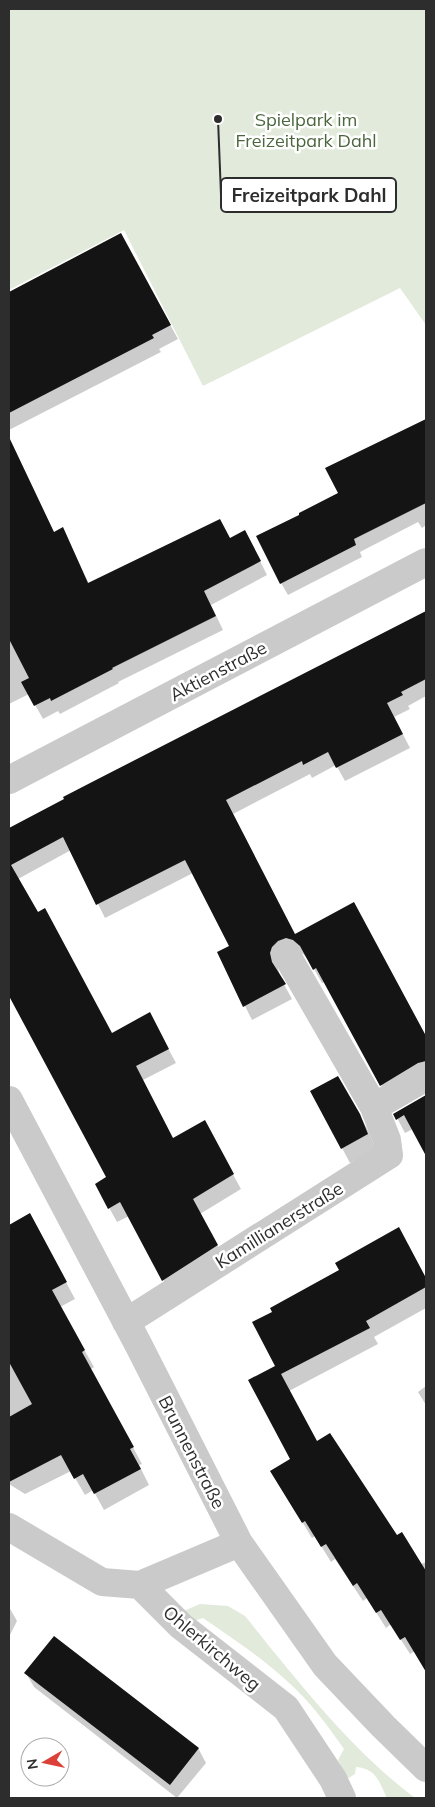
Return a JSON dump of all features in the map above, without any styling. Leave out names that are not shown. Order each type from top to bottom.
[{"type":"street","name":"Aktienstraße","points":[[9,780],[426,562]]},
{"type":"street","name":"Kamillianerstraße","points":[[126,1322],[389,1156],[388,1140],[374,1107],[286,954]]},
{"type":"street","points":[[374,1107],[426,1077]]},
{"type":"street","name":"Brunnenstraße","points":[[9,1100],[126,1322],[239,1544],[325,1665],[382,1726],[426,1768]]},
{"type":"street","points":[[9,1527],[102,1582],[140,1584],[239,1544]]},
{"type":"street","name":"Ohlerkirchweg","points":[[140,1584],[180,1626],[286,1708],[333,1779],[342,1798]]},
{"type":"green space","name":"Spielpark im Freizeitpark Dahl","points":[[9,9],[426,9],[426,325],[400,288],[203,386],[124,230],[9,290]]},
{"type":"green space","points":[[200,1604],[228,1606],[245,1616],[346,1736],[391,1779],[415,1798],[387,1798],[373,1773],[363,1768],[356,1767],[355,1774],[347,1779],[338,1760],[344,1749],[318,1713],[295,1689],[257,1656],[203,1618],[190,1622],[179,1613]]},
{"type":"building","points":[[121,233],[171,325],[152,335],[154,338],[9,413],[9,292]]},
{"type":"building","points":[[426,419],[426,503],[354,539],[356,545],[280,584],[256,536],[338,493],[325,468]]},
{"type":"building","points":[[9,437],[54,532],[63,527],[88,583],[220,519],[230,538],[245,530],[261,561],[204,591],[216,616],[51,701],[50,698],[34,706],[21,682],[29,678],[9,639]]},
{"type":"building","points":[[426,611],[426,679],[401,692],[403,695],[387,703],[403,734],[336,768],[328,752],[303,765],[302,761],[226,800],[295,934],[354,902],[426,1036],[426,1061],[418,1063],[380,1086],[316,968],[313,970],[300,946],[293,940],[286,938],[278,941],[272,947],[270,953],[272,962],[286,984],[243,1007],[217,952],[229,946],[185,860],[96,905],[63,837],[11,865],[38,912],[45,908],[112,1033],[150,1012],[169,1049],[136,1066],[173,1138],[205,1120],[234,1174],[193,1199],[218,1245],[162,1281],[120,1202],[108,1209],[95,1184],[106,1177],[9,996],[9,828],[64,799],[63,797]]},
{"type":"building","points":[[338,1076],[360,1114],[368,1134],[341,1149],[310,1091]]},
{"type":"building","points":[[426,1095],[426,1156],[404,1115],[396,1120],[393,1114]]},
{"type":"building","points":[[30,1213],[67,1282],[52,1290],[85,1350],[82,1352],[134,1447],[130,1449],[141,1469],[94,1494],[83,1474],[74,1479],[61,1455],[9,1482],[9,1417],[32,1404],[9,1362],[9,1225]]},
{"type":"building","points":[[399,1227],[426,1278],[426,1287],[366,1321],[370,1328],[281,1374],[317,1441],[330,1433],[397,1535],[402,1532],[426,1571],[426,1672],[405,1637],[400,1640],[381,1610],[376,1613],[357,1583],[353,1586],[326,1544],[321,1547],[305,1521],[302,1523],[270,1471],[290,1459],[248,1380],[275,1366],[252,1322],[272,1312],[270,1308],[339,1270],[335,1263]]},
{"type":"building","points":[[54,1636],[199,1748],[170,1785],[24,1673]]},
{"type":"place","name":"Freizeitpark Dahl","points":[[218,119]]}]
